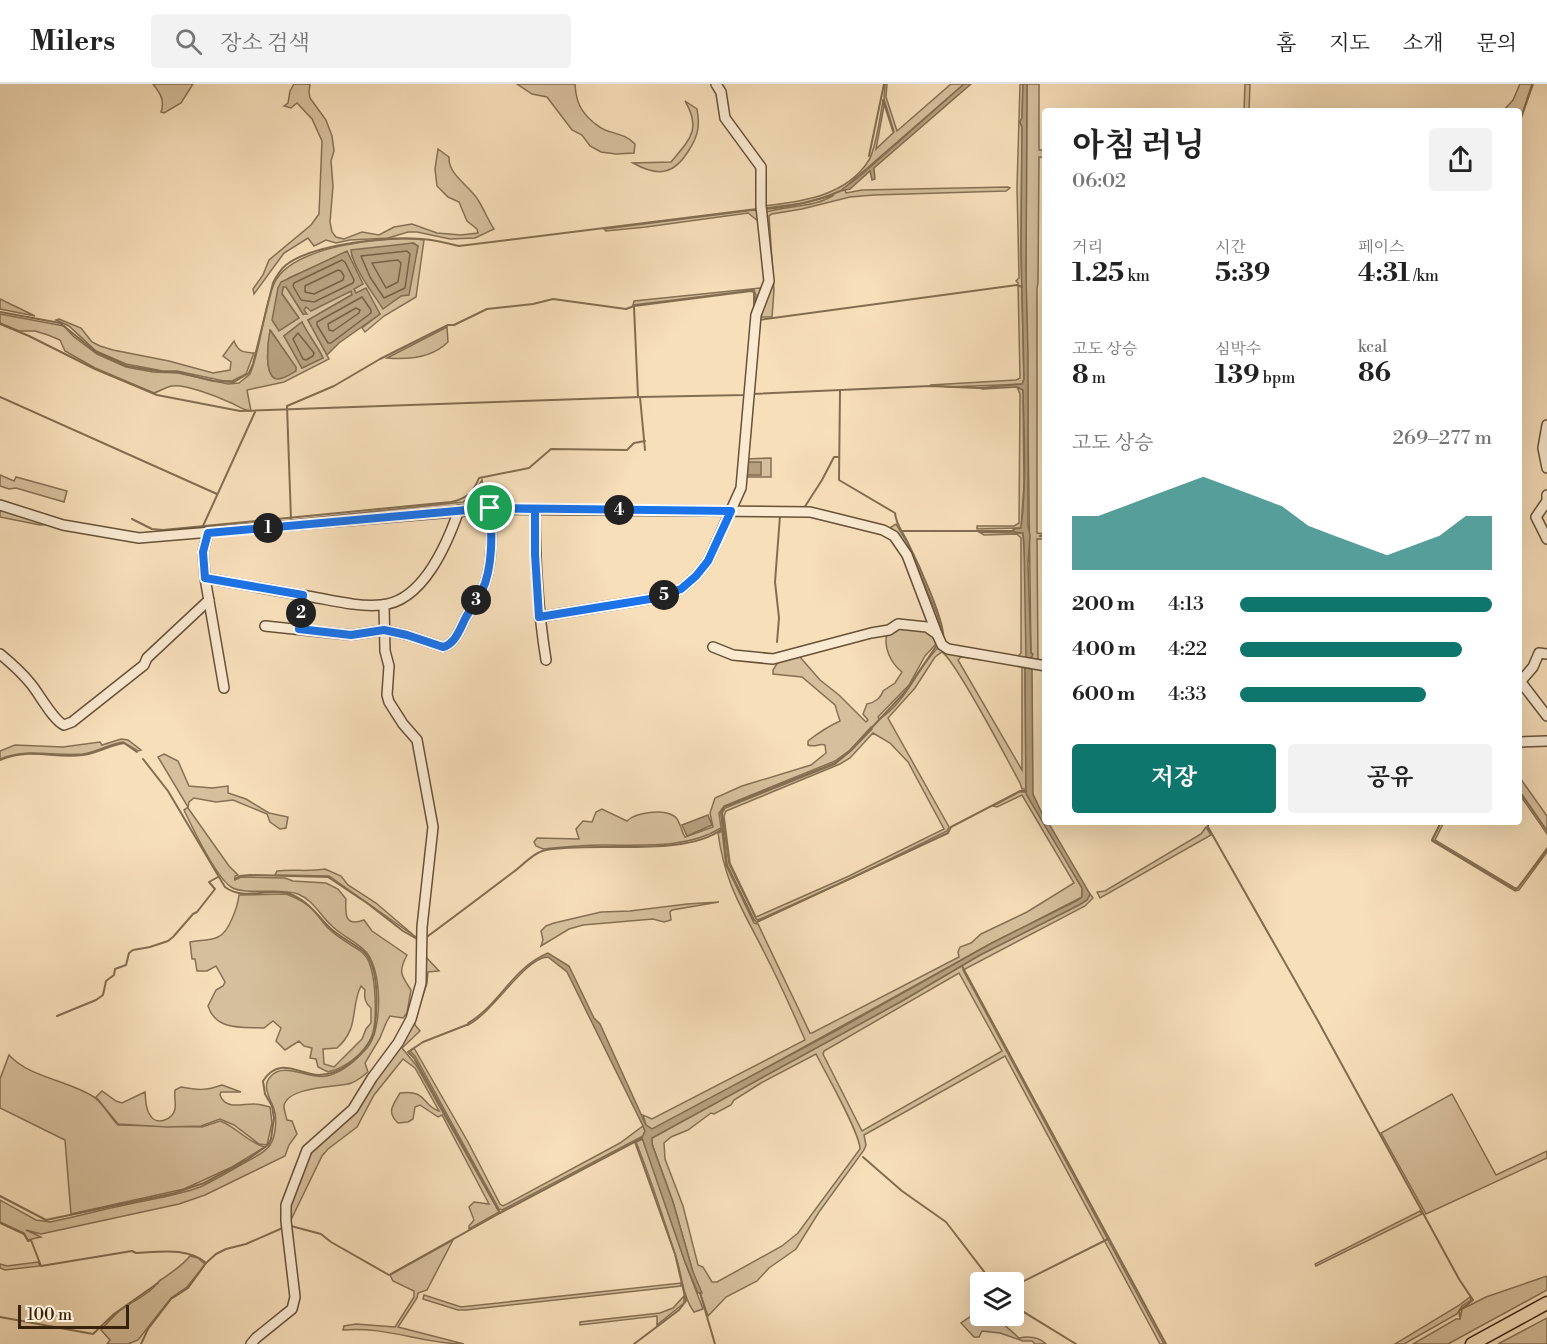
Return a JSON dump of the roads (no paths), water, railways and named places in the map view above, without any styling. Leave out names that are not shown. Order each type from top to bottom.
[{"type":"highway","points":[[1472,1344],[1547,1303]]},
{"type":"street","points":[[539,617],[656,598],[681,589],[708,561],[741,488],[756,315],[769,281],[761,206],[761,166],[725,118],[721,92],[716,84]]},
{"type":"street","points":[[1547,425],[1543,448],[1547,468]]},
{"type":"street","points":[[1547,495],[1545,509],[1536,517],[1547,539]]},
{"type":"street","points":[[0,505],[63,525],[128,537],[208,533],[490,508],[810,512],[883,530],[894,536],[907,555],[937,634],[942,645],[948,650],[1042,665]]},
{"type":"street","points":[[265,626],[351,635],[384,630],[443,647],[453,641],[472,604],[479,597],[487,578],[492,527],[490,508]]},
{"type":"street","points":[[535,509],[539,617],[546,660]]},
{"type":"street","points":[[205,578],[368,606],[384,605],[402,598],[416,588],[427,575],[447,542],[459,510]]},
{"type":"street","points":[[208,533],[203,552],[205,578],[224,688]]},
{"type":"street","points":[[299,629],[303,595]]},
{"type":"street","points":[[0,654],[30,683],[57,722],[64,725],[72,722],[144,665],[147,658],[209,600]]},
{"type":"street","points":[[251,1344],[292,1309],[295,1297],[286,1205],[307,1150],[353,1109],[398,1043],[411,1018],[421,983],[422,927],[432,827],[417,740],[403,724],[387,695],[388,666],[385,651],[384,605]]},
{"type":"street","points":[[713,647],[733,655],[773,659],[889,630],[898,624],[927,627],[937,634]]},
{"type":"street","points":[[1522,679],[1533,667],[1539,653],[1547,654]]},
{"type":"street","points":[[1522,684],[1547,716]]},
{"type":"street","points":[[1522,742],[1547,741]]},
{"type":"water","points":[[964,84],[971,84],[874,168],[875,179],[872,180],[870,171],[850,189],[840,191],[860,176]]},
{"type":"water","points":[[1023,84],[1027,84],[1026,275],[1028,526],[1030,535],[1028,564],[1031,653],[1033,654],[1032,657],[1026,659],[1023,533],[1014,532],[1013,529],[1021,528],[1023,511],[1025,459],[1023,390],[1017,387],[979,388],[1022,384],[1024,379],[1021,249],[1022,127],[1020,122]]},
{"type":"water","points":[[413,243],[418,246],[409,295],[401,296],[383,309],[359,272],[351,250]]},
{"type":"water","points":[[347,251],[363,284],[354,289],[356,293],[366,288],[380,314],[339,343],[327,355],[308,320],[352,295],[351,291],[311,311],[306,307],[304,310],[307,314],[303,314],[286,287],[283,287],[282,294],[299,318],[279,331],[272,320],[278,288],[281,282]]},
{"type":"water","points":[[302,322],[323,358],[302,368],[284,336]]},
{"type":"water","points":[[270,330],[296,367],[296,371],[280,379],[273,377],[268,366]]},
{"type":"water","points":[[748,462],[761,462],[761,475],[747,475]]},
{"type":"water","points":[[1025,665],[1032,667],[1033,794],[1042,813],[1042,821],[1026,794]]},
{"type":"water","points":[[708,815],[712,825],[687,836],[682,825]]},
{"type":"water","points":[[1044,825],[1050,825],[1090,894],[1087,900],[980,955],[902,1001],[652,1138],[693,1272],[702,1293],[698,1293],[685,1262],[642,1138],[645,1131],[643,1126],[567,972],[548,957],[539,960],[529,966],[488,1009],[468,1025],[525,968],[548,953],[569,966],[594,1018],[600,1024],[646,1125],[652,1129],[837,1030],[990,944],[1076,901],[1082,897],[1082,888]]},
{"type":"waterway","points":[[869,156],[884,84]]},
{"type":"waterway","points":[[1522,115],[1533,84]]},
{"type":"waterway","points":[[883,100],[893,131]]},
{"type":"waterway","points":[[766,209],[804,203],[840,191]]},
{"type":"waterway","points":[[0,312],[60,323],[96,352],[127,366],[178,372],[213,381],[234,382],[249,373],[253,364],[273,283],[277,276],[286,265],[314,252],[372,240],[408,238],[427,239],[459,246],[757,209]]},
{"type":"waterway","points":[[759,320],[1017,285],[1022,287]]},
{"type":"waterway","points":[[291,519],[287,406],[334,386],[380,359],[448,325],[454,325],[487,309],[533,304],[553,299],[626,309],[634,306],[751,291],[754,292],[754,309]]},
{"type":"waterway","points":[[634,307],[638,397]]},
{"type":"waterway","points":[[0,324],[95,369],[157,395],[240,411],[745,395],[746,393]]},
{"type":"waterway","points":[[753,394],[930,386],[979,388]]},
{"type":"waterway","points":[[840,391],[839,480],[895,513],[898,525],[936,607],[943,640]]},
{"type":"waterway","points":[[0,397],[217,494]]},
{"type":"waterway","points":[[640,397],[645,450]]},
{"type":"waterway","points":[[203,526],[255,412]]},
{"type":"waterway","points":[[132,519],[152,529],[163,530],[451,502],[468,494],[479,478],[529,468],[551,449],[627,450],[634,443],[645,441]]},
{"type":"waterway","points":[[804,508],[834,457],[838,457]]},
{"type":"waterway","points":[[777,642],[779,618],[775,582],[780,516],[782,516]]},
{"type":"waterway","points":[[902,531],[1014,531]]},
{"type":"waterway","points":[[937,645],[905,692],[850,751],[835,763],[724,807],[721,813],[727,865],[754,920],[757,922],[948,833],[951,827],[1020,791],[1026,791]]},
{"type":"waterway","points":[[0,760],[21,754],[83,755],[124,743],[137,752]]},
{"type":"waterway","points":[[0,1196],[46,1220],[175,1193],[204,1183],[247,1160],[268,1145],[274,1118],[263,1081],[269,1074],[282,1068],[319,1075],[336,1071],[358,1056],[374,1034],[377,1003],[375,979],[369,958],[363,951],[333,931],[311,907],[294,896],[279,892],[239,893],[225,887],[168,791],[143,759]]},
{"type":"waterway","points":[[1522,795],[1547,831]]},
{"type":"waterway","points":[[1208,825],[1459,1279],[1473,1300],[1459,1311],[1460,1317]]},
{"type":"waterway","points":[[1440,825],[1432,840],[1516,890],[1547,850]]},
{"type":"waterway","points":[[424,939],[542,851],[588,847],[662,846],[706,838],[722,829]]},
{"type":"waterway","points":[[235,879],[250,875],[328,877],[417,939]]},
{"type":"waterway","points":[[57,1016],[103,995],[106,981],[114,975],[115,969],[126,965],[129,953],[133,950],[150,947],[173,937],[215,889],[209,882],[218,877]]},
{"type":"waterway","points":[[962,966],[1166,1344]]},
{"type":"waterway","points":[[469,1024],[423,1042],[408,1052],[414,1058],[500,1213]]},
{"type":"waterway","points":[[291,1226],[321,1234],[389,1275],[642,1138]]},
{"type":"waterway","points":[[634,1344],[679,1310],[686,1301],[675,1254],[635,1142]]},
{"type":"waterway","points":[[863,1157],[902,1191],[946,1222],[984,1272]]},
{"type":"waterway","points":[[0,1223],[24,1234],[28,1241],[31,1240],[41,1266],[132,1251],[136,1253],[182,1253],[199,1258],[206,1263]]},
{"type":"waterway","points":[[141,1344],[148,1329],[171,1299],[188,1288],[206,1263],[216,1254],[285,1227]]},
{"type":"waterway","points":[[1024,1281],[1108,1239]]},
{"type":"waterway","points":[[0,1317],[93,1334],[114,1314],[158,1283]]},
{"type":"waterway","points":[[700,1293],[715,1344]]},
{"type":"waterway","points":[[1024,1312],[1076,1344]]}]
